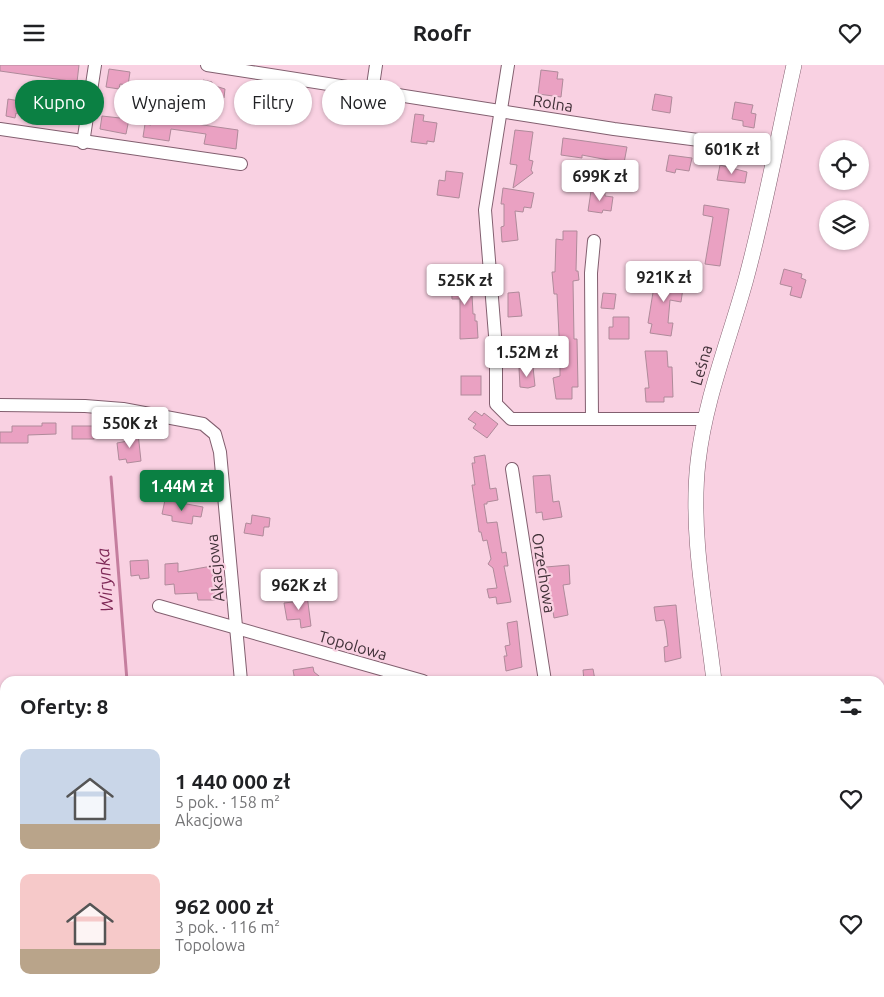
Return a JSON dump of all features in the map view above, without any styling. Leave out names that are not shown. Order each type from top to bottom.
[{"type":"street","points":[[83,143],[95,65]]},
{"type":"street","name":"Rolna","points":[[207,65],[322,83]]},
{"type":"street","points":[[374,80],[376,65]]},
{"type":"street","points":[[508,65],[485,210],[496,348],[496,404],[512,419],[690,417],[704,419]]},
{"type":"street","name":"Leśna","points":[[713,676],[697,513],[698,464],[704,419],[745,281],[794,65]]},
{"type":"street","name":"Rolna","points":[[405,96],[776,150]]},
{"type":"street","points":[[0,129],[83,143],[241,164]]},
{"type":"street","points":[[592,419],[591,273],[594,241]]},
{"type":"street","name":"Akacjowa","points":[[0,405],[84,406],[156,414],[203,424],[215,434],[220,452],[241,676]]},
{"type":"street","name":"Orzechowa","points":[[512,469],[544,676]]},
{"type":"street","name":"Topolowa","points":[[159,606],[405,676]]},
{"type":"building","points":[[0,65],[79,65],[77,80],[63,80],[0,71]]},
{"type":"building","points":[[109,69],[130,72],[129,80],[114,80],[114,88],[106,87]]},
{"type":"building","points":[[541,70],[558,72],[557,79],[563,79],[561,97],[538,94]]},
{"type":"building","points":[[655,94],[672,97],[670,113],[652,110]]},
{"type":"building","points":[[8,99],[15,100],[15,118],[6,116]]},
{"type":"building","points":[[735,102],[753,105],[751,113],[756,114],[754,128],[743,126],[743,121],[732,119]]},
{"type":"building","points":[[415,114],[424,115],[423,121],[437,123],[434,142],[427,141],[427,144],[411,142]]},
{"type":"building","points":[[104,116],[114,117],[114,125],[128,125],[126,134],[100,129],[101,125],[104,125]]},
{"type":"building","points":[[145,125],[203,125],[238,130],[236,149],[204,144],[206,134],[171,129],[169,141],[143,137]]},
{"type":"building","points":[[515,130],[533,132],[529,160],[533,161],[531,170],[533,173],[513,188],[517,165],[510,164]]},
{"type":"building","points":[[563,138],[627,147],[624,163],[582,155],[582,158],[561,155]]},
{"type":"building","points":[[669,155],[692,158],[689,171],[676,169],[675,173],[666,171]]},
{"type":"building","points":[[720,165],[747,172],[745,183],[717,180]]},
{"type":"building","points":[[446,171],[463,173],[459,198],[437,195],[439,180],[445,181]]},
{"type":"building","points":[[503,188],[534,193],[531,208],[524,207],[523,212],[515,211],[518,240],[502,242],[501,227],[504,226],[504,204],[501,204]]},
{"type":"building","points":[[591,191],[605,193],[605,196],[613,197],[611,211],[603,210],[602,213],[588,211]]},
{"type":"building","points":[[704,205],[729,209],[720,266],[705,264],[713,217],[703,215]]},
{"type":"building","points":[[563,231],[577,231],[576,271],[578,271],[579,280],[573,281],[574,339],[577,339],[578,387],[572,387],[572,399],[556,399],[553,378],[560,376],[560,356],[557,294],[554,294],[552,272],[555,272],[556,239],[563,240]]},
{"type":"building","points":[[784,269],[802,274],[801,278],[806,280],[801,298],[790,295],[792,287],[780,284]]},
{"type":"building","points":[[656,274],[674,276],[673,279],[684,281],[681,302],[670,300],[668,323],[673,323],[671,336],[650,333],[652,324],[648,323]]},
{"type":"building","points":[[471,275],[473,314],[475,314],[475,321],[477,321],[478,338],[460,339],[460,299],[452,299],[451,276]]},
{"type":"building","points":[[519,292],[522,316],[508,317],[508,293]]},
{"type":"building","points":[[603,293],[616,294],[614,309],[601,308]]},
{"type":"building","points":[[613,317],[629,317],[629,339],[609,339],[609,327],[613,327]]},
{"type":"building","points":[[645,351],[667,351],[668,367],[672,367],[673,397],[664,397],[664,402],[646,402],[645,388],[649,388]]},
{"type":"building","points":[[533,367],[535,386],[528,388],[520,387],[519,368]]},
{"type":"building","points":[[461,376],[481,376],[481,395],[461,395]]},
{"type":"building","points":[[475,411],[482,416],[484,413],[498,424],[487,438],[473,428],[476,424],[468,419]]},
{"type":"building","points":[[42,423],[56,423],[56,434],[28,435],[28,443],[0,443],[0,432],[12,432],[12,426],[42,426]]},
{"type":"building","points":[[72,426],[94,426],[94,439],[72,439]]},
{"type":"building","points":[[138,433],[141,461],[127,463],[126,459],[119,460],[117,443],[128,441],[128,434]]},
{"type":"building","points":[[485,455],[490,489],[496,488],[498,500],[484,504],[487,523],[497,522],[502,553],[506,552],[508,566],[504,566],[511,602],[497,604],[496,597],[489,598],[487,589],[497,588],[493,568],[488,564],[491,559],[487,540],[483,541],[481,532],[479,532],[472,485],[475,485],[472,463],[475,463],[474,457]]},
{"type":"building","points":[[550,475],[553,502],[559,501],[562,517],[543,520],[542,512],[536,513],[533,476]]},
{"type":"building","points":[[165,500],[203,507],[201,517],[193,516],[192,524],[172,521],[172,516],[162,514]]},
{"type":"building","points":[[252,515],[270,518],[269,527],[264,527],[263,536],[244,533],[246,523],[251,524]]},
{"type":"building","points":[[148,560],[149,578],[140,579],[139,575],[131,576],[130,561]]},
{"type":"building","points":[[178,563],[178,572],[212,566],[215,600],[198,600],[197,593],[175,594],[174,584],[165,585],[165,564]]},
{"type":"building","points":[[569,565],[570,584],[563,585],[568,615],[554,618],[546,567]]},
{"type":"building","points":[[307,595],[311,626],[301,628],[300,619],[287,620],[284,603],[293,602],[293,597]]},
{"type":"building","points":[[676,605],[681,658],[665,662],[664,647],[668,646],[666,629],[664,620],[656,621],[654,607]]},
{"type":"building","points":[[517,621],[522,667],[506,671],[504,656],[507,656],[505,646],[510,645],[507,623]]},
{"type":"building","points":[[313,667],[314,672],[319,676],[294,676],[293,670]]},
{"type":"building","points":[[593,669],[594,676],[584,676],[583,670]]},
{"type":"waterway","name":"Wirynka","points":[[111,477],[127,676]]}]
